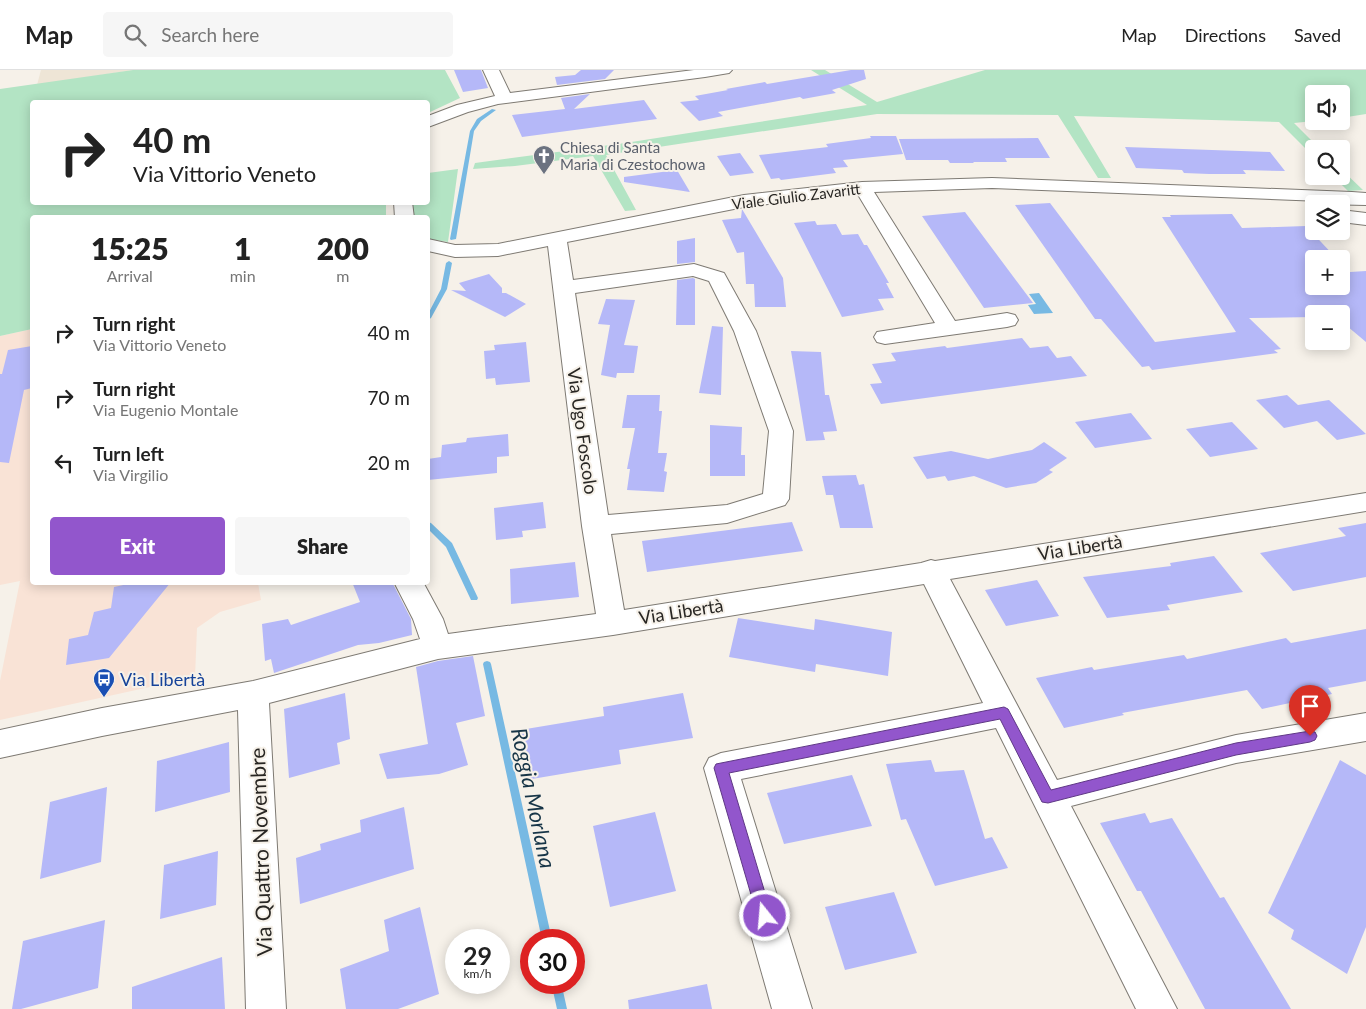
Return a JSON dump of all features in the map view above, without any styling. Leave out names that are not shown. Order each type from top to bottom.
[{"type":"street","points":[[491,70],[504,98]]},
{"type":"street","points":[[430,121],[448,112],[504,98],[675,74],[724,70]]},
{"type":"street","name":"Viale Giulio Zavaritt","points":[[430,245],[455,251],[498,250],[744,201],[862,187],[992,183],[1170,191],[1296,194],[1351,206],[1366,229]]},
{"type":"street","points":[[862,187],[949,328]]},
{"type":"street","name":"Viale Giulio Zavaritt","points":[[1170,191],[1305,209]]},
{"type":"street","name":"Via Ugo Foscolo","points":[[558,238],[563,288],[596,526],[606,594],[613,623]]},
{"type":"street","points":[[563,288],[694,270],[717,277],[745,331],[781,431],[776,499],[727,514],[596,526]]},
{"type":"street","points":[[885,337],[1007,320]]},
{"type":"street","name":"Via Libertà","points":[[0,744],[253,694],[438,647],[613,623],[931,570],[1366,502]]},
{"type":"street","points":[[931,570],[1157,1009]]},
{"type":"street","points":[[410,585],[428,618],[438,647]]},
{"type":"street","name":"Via Quattro Novembre","points":[[253,694],[266,1009]]},
{"type":"street","points":[[792,1009],[720,768],[1004,713]]},
{"type":"street","points":[[1048,797],[1236,749],[1366,727]]},
{"type":"shaded area","points":[[41,70],[133,70],[37,85]]},
{"type":"shaded area","points":[[30,329],[30,585],[258,585],[261,600],[220,612],[197,628],[195,677],[0,720],[0,681],[20,581],[0,585],[0,336]]},
{"type":"green space","points":[[133,70],[445,70],[460,98],[430,112],[430,100],[30,100],[30,205],[386,205],[386,215],[30,215],[30,329],[0,336],[0,89]]},
{"type":"green space","points":[[811,70],[825,70],[877,102],[985,70],[1366,70],[1366,114],[1350,117],[1350,85],[1305,85],[1305,122],[1294,123],[1311,140],[1305,140],[1305,148],[1279,122],[1074,116],[1111,178],[1098,178],[1058,115],[877,114],[606,155],[636,210],[625,211],[593,156],[515,166],[473,169],[475,163],[625,143],[867,105]]},
{"type":"green space","points":[[458,169],[448,242],[430,239],[430,215],[412,215],[411,205],[430,205],[430,173]]},
{"type":"green space","points":[[1350,178],[1363,190],[1348,191],[1342,185],[1350,185]]},
{"type":"water","points":[[1039,293],[1053,313],[1034,314],[1028,305],[1036,304],[1029,294]]},
{"type":"building","points":[[454,70],[481,70],[488,88],[463,92]]},
{"type":"building","points":[[581,70],[614,70],[605,79],[557,85],[555,77],[575,75]]},
{"type":"building","points":[[851,70],[864,70],[866,79],[832,90],[836,93],[803,99],[800,97],[718,112],[723,116],[699,121],[680,102],[699,100],[695,96],[728,90],[726,89]]},
{"type":"building","points":[[590,94],[574,109],[644,100],[657,119],[522,137],[512,115],[565,109],[561,98]]},
{"type":"building","points":[[870,136],[896,136],[903,154],[843,160],[848,167],[833,168],[836,173],[781,180],[779,178],[771,179],[759,155],[828,147],[826,144],[871,138]]},
{"type":"building","points":[[1038,138],[1050,158],[1005,158],[1007,162],[974,163],[950,163],[948,160],[906,160],[899,139]]},
{"type":"building","points":[[1125,147],[1270,152],[1285,171],[1243,170],[1246,174],[1209,174],[1184,173],[1182,170],[1136,168]]},
{"type":"building","points":[[740,153],[754,173],[730,176],[717,156]]},
{"type":"building","points":[[677,170],[690,192],[624,182],[624,177]]},
{"type":"building","points":[[1050,203],[1155,342],[1236,332],[1162,217],[1171,217],[1170,215],[1232,214],[1242,228],[1305,226],[1305,240],[1319,240],[1329,250],[1305,250],[1305,295],[1350,295],[1350,272],[1366,271],[1366,342],[1350,329],[1350,305],[1305,305],[1305,317],[1249,318],[1281,349],[1274,350],[1278,353],[1152,370],[1149,366],[1142,367],[1101,319],[1095,319],[1015,205]]},
{"type":"building","points":[[742,209],[783,278],[786,307],[755,307],[754,284],[746,284],[744,252],[737,253],[722,220],[741,218]]},
{"type":"building","points":[[965,212],[1033,303],[984,308],[922,216]]},
{"type":"building","points":[[815,221],[817,225],[836,224],[842,235],[858,234],[864,245],[867,245],[889,283],[886,283],[894,298],[878,299],[884,310],[842,317],[794,223]]},
{"type":"building","points":[[695,238],[695,262],[677,264],[677,241]]},
{"type":"building","points":[[489,274],[502,288],[502,293],[506,293],[526,304],[505,317],[451,290],[466,291],[459,283]]},
{"type":"building","points":[[695,279],[695,325],[676,325],[677,280]]},
{"type":"building","points":[[606,299],[635,300],[624,345],[638,346],[634,373],[617,373],[616,378],[601,375],[610,325],[598,324]]},
{"type":"building","points":[[712,326],[723,327],[721,395],[699,393]]},
{"type":"building","points":[[1022,338],[1030,348],[1048,346],[1057,358],[1071,356],[1087,376],[881,404],[870,384],[882,383],[872,364],[896,361],[891,353]]},
{"type":"building","points":[[526,342],[530,382],[496,385],[495,378],[486,379],[484,351],[495,350],[494,345]]},
{"type":"building","points":[[30,346],[30,388],[24,390],[9,463],[0,462],[0,374],[2,374],[8,350]]},
{"type":"building","points":[[791,351],[821,352],[825,395],[829,395],[837,431],[823,432],[825,440],[806,441]]},
{"type":"building","points":[[627,395],[660,395],[659,411],[662,411],[658,453],[667,453],[664,471],[667,472],[664,492],[627,490],[630,469],[627,469],[635,428],[622,428]]},
{"type":"building","points":[[1287,395],[1298,405],[1329,400],[1366,434],[1337,440],[1317,421],[1284,428],[1256,400]]},
{"type":"building","points":[[1131,413],[1152,439],[1095,448],[1075,422]]},
{"type":"building","points":[[1232,422],[1258,449],[1210,457],[1186,429]]},
{"type":"building","points":[[710,425],[742,427],[741,455],[745,455],[745,476],[710,476]]},
{"type":"building","points":[[508,434],[509,456],[497,457],[497,473],[430,480],[430,459],[441,457],[442,445],[466,442],[467,438]]},
{"type":"building","points":[[1044,442],[1067,458],[1049,470],[1053,472],[1036,483],[1006,488],[974,476],[948,481],[945,476],[927,479],[913,457],[951,451],[988,459],[1032,450]]},
{"type":"building","points":[[856,475],[859,485],[864,484],[873,528],[840,528],[833,495],[826,495],[822,476]]},
{"type":"building","points":[[543,502],[546,528],[522,531],[523,537],[496,540],[494,508]]},
{"type":"building","points":[[792,522],[803,551],[647,572],[642,541]]},
{"type":"building","points":[[1366,523],[1366,577],[1293,591],[1260,553],[1346,536],[1338,528]]},
{"type":"building","points":[[1214,556],[1243,592],[1167,605],[1170,610],[1107,618],[1083,577],[1171,566],[1170,563]]},
{"type":"building","points":[[575,562],[579,597],[511,604],[510,569]]},
{"type":"building","points":[[1037,580],[1059,616],[1006,626],[985,590]]},
{"type":"building","points":[[123,585],[169,585],[109,658],[66,665],[69,639],[88,635],[94,612],[111,608],[114,587]]},
{"type":"building","points":[[353,585],[394,585],[411,619],[412,635],[379,643],[358,645],[274,673],[271,659],[265,661],[262,624],[288,619],[291,625],[360,602]]},
{"type":"building","points":[[738,618],[814,630],[815,619],[892,632],[888,676],[816,664],[815,672],[729,657]]},
{"type":"building","points":[[1366,629],[1366,681],[1328,688],[1332,694],[1262,709],[1247,690],[1122,713],[1124,715],[1064,728],[1036,678],[1092,667],[1094,670],[1184,655],[1187,659],[1286,638],[1291,643]]},
{"type":"building","points":[[473,656],[485,716],[456,723],[468,765],[439,774],[387,779],[379,754],[428,744],[416,667],[438,661]]},
{"type":"building","points":[[345,693],[350,739],[337,743],[340,764],[289,778],[284,709]]},
{"type":"building","points":[[683,693],[693,738],[619,750],[621,764],[526,780],[520,730],[604,716],[603,707]]},
{"type":"building","points":[[229,742],[230,792],[155,812],[157,761]]},
{"type":"building","points":[[931,760],[935,772],[964,770],[985,839],[992,837],[1008,868],[935,886],[906,819],[901,820],[886,764]]},
{"type":"building","points":[[1340,760],[1366,775],[1366,927],[1347,974],[1291,939],[1294,930],[1268,913]]},
{"type":"building","points":[[852,775],[872,826],[784,844],[767,793]]},
{"type":"building","points":[[107,787],[101,862],[40,879],[50,802]]},
{"type":"building","points":[[404,807],[414,869],[300,904],[296,858],[321,850],[320,844],[361,832],[360,820]]},
{"type":"building","points":[[655,812],[676,891],[610,907],[593,826]]},
{"type":"building","points":[[1145,813],[1150,823],[1172,818],[1220,898],[1224,897],[1291,1009],[1205,1009],[1141,891],[1137,891],[1100,823]]},
{"type":"building","points":[[218,851],[216,905],[160,919],[164,865]]},
{"type":"building","points":[[894,892],[917,953],[845,970],[825,907]]},
{"type":"building","points":[[420,907],[439,994],[398,1009],[346,1009],[340,969],[389,951],[384,920]]},
{"type":"building","points":[[105,920],[98,988],[21,1009],[12,1009],[23,941]]},
{"type":"building","points":[[222,957],[225,1009],[132,1009],[132,987]]},
{"type":"building","points":[[707,984],[712,1009],[629,1009],[628,1000]]},
{"type":"waterway","name":"Roggia Morlana","points":[[453,239],[472,131],[479,120],[494,110]]},
{"type":"waterway","name":"Roggia Morlana","points":[[430,314],[444,289],[449,263]]},
{"type":"waterway","name":"Roggia Morlana","points":[[430,527],[449,545],[474,598]]},
{"type":"waterway","name":"Roggia Morlana","points":[[487,664],[545,929]]},
{"type":"waterway","name":"Roggia Morlana","points":[[559,994],[562,1009]]},
{"type":"place","name":"Chiesa di Santa Maria di Czestochowa","points":[[544,175]]},
{"type":"place","name":"Via Libertà","points":[[104,698]]},
{"type":"route","points":[[765,916],[720,768],[1004,713],[1048,797],[1236,749],[1310,736]]}]
